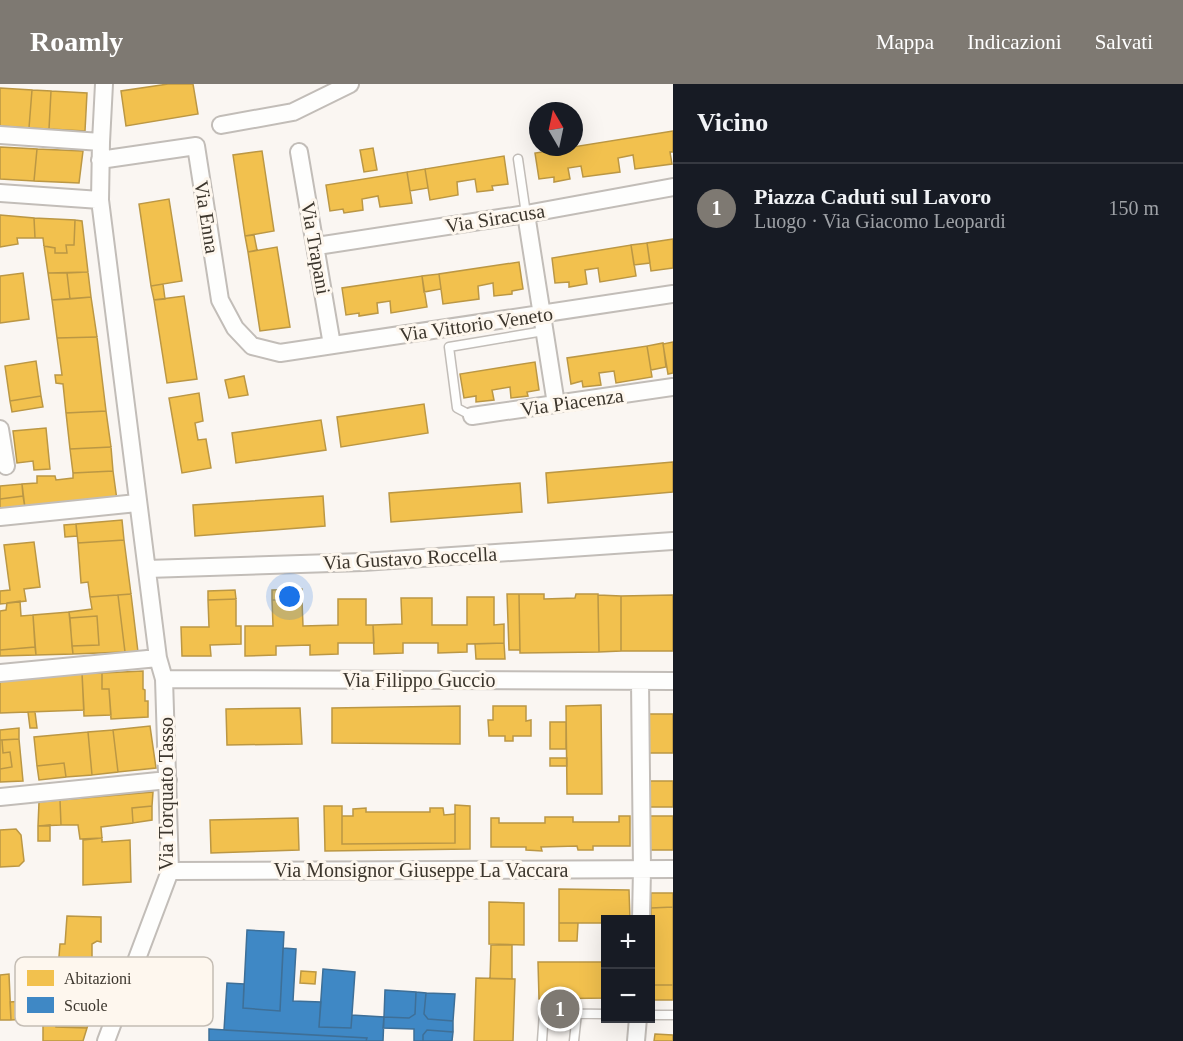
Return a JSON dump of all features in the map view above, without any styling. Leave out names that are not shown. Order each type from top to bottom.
[{"type":"street","name":"Via Torquato Tasso","points":[[104,84],[100,200],[137,503],[158,658],[164,679],[168,780],[170,871],[138,957]]},
{"type":"street","points":[[221,125],[293,112],[350,84]]},
{"type":"street","points":[[0,135],[101,142]]},
{"type":"street","name":"Via Enna","points":[[100,160],[196,146],[220,300],[235,328],[252,346],[280,352]]},
{"type":"street","name":"Via Trapani","points":[[299,152],[332,345]]},
{"type":"street","name":"Via Siracusa","points":[[316,246],[526,214],[673,187]]},
{"type":"street","points":[[0,193],[100,200]]},
{"type":"street","points":[[526,214],[556,404]]},
{"type":"street","name":"Via Vittorio Veneto","points":[[280,352],[673,294]]},
{"type":"street","name":"Via Piacenza","points":[[472,416],[673,387]]},
{"type":"street","points":[[0,429],[6,466]]},
{"type":"street","points":[[0,517],[137,503]]},
{"type":"street","name":"Via Gustavo Roccella","points":[[147,569],[363,562],[673,541]]},
{"type":"street","points":[[0,673],[158,658]]},
{"type":"street","name":"Via Filippo Guccio","points":[[164,679],[673,681]]},
{"type":"street","points":[[640,681],[641,915]]},
{"type":"street","points":[[0,797],[168,780]]},
{"type":"street","name":"Via Monsignor Giuseppe La Vaccara","points":[[170,871],[673,869]]},
{"type":"street","points":[[636,1041],[638,1023]]},
{"type":"street","name":"Via Torquato Tasso","points":[[106,1041],[112,1026]]},
{"type":"lane","points":[[518,159],[526,214]]},
{"type":"lane","points":[[472,416],[457,408],[449,347],[544,332]]},
{"type":"lane","points":[[542,1041],[544,1013],[601,1014]]},
{"type":"lane","points":[[574,1041],[577,1013]]},
{"type":"lane","points":[[655,1015],[673,1015]]},
{"type":"building: Abitazioni","points":[[168,84],[193,84],[198,114],[126,126],[121,91]]},
{"type":"building: Abitazioni","points":[[0,88],[32,90],[29,128],[0,126]]},
{"type":"building: Abitazioni","points":[[32,90],[51,91],[49,129],[29,128]]},
{"type":"building: Abitazioni","points":[[51,91],[87,93],[85,131],[49,129]]},
{"type":"building: Abitazioni","points":[[673,131],[673,152],[670,152],[672,164],[635,169],[633,155],[618,158],[620,172],[583,177],[581,166],[568,168],[570,179],[554,182],[554,177],[539,179],[535,156],[583,156],[583,145]]},
{"type":"building: Abitazioni","points":[[0,147],[37,149],[34,181],[0,179]]},
{"type":"building: Abitazioni","points":[[373,148],[377,170],[364,172],[360,150]]},
{"type":"building: Abitazioni","points":[[37,149],[83,151],[79,183],[34,181]]},
{"type":"building: Abitazioni","points":[[262,151],[274,231],[245,236],[233,155]]},
{"type":"building: Abitazioni","points":[[504,156],[508,184],[492,186],[493,190],[477,192],[475,179],[457,182],[458,195],[430,200],[425,169]]},
{"type":"building: Abitazioni","points":[[425,169],[428,188],[410,191],[407,172]]},
{"type":"building: Abitazioni","points":[[407,172],[412,203],[380,207],[378,196],[362,199],[363,210],[344,213],[343,209],[330,211],[326,185]]},
{"type":"building: Abitazioni","points":[[169,199],[182,281],[151,286],[139,204]]},
{"type":"building: Abitazioni","points":[[0,215],[34,218],[35,238],[17,238],[18,244],[0,247]]},
{"type":"building: Abitazioni","points":[[34,218],[75,220],[74,245],[66,245],[67,253],[55,253],[55,248],[44,246],[43,238],[35,238]]},
{"type":"building: Abitazioni","points":[[75,220],[82,221],[88,272],[48,273],[44,246],[55,248],[55,253],[67,253],[66,245],[74,245]]},
{"type":"building: Abitazioni","points":[[254,235],[257,250],[248,252],[245,236]]},
{"type":"building: Abitazioni","points":[[673,239],[673,268],[651,271],[647,243]]},
{"type":"building: Abitazioni","points":[[647,243],[650,263],[634,265],[631,245]]},
{"type":"building: Abitazioni","points":[[631,245],[636,276],[600,282],[598,268],[585,270],[587,284],[569,287],[569,282],[555,283],[552,258]]},
{"type":"building: Abitazioni","points":[[277,247],[290,327],[260,331],[248,252]]},
{"type":"building: Abitazioni","points":[[519,262],[523,289],[512,291],[512,294],[494,296],[493,283],[478,286],[479,299],[443,304],[439,274]]},
{"type":"building: Abitazioni","points":[[88,272],[91,297],[70,299],[67,273]]},
{"type":"building: Abitazioni","points":[[23,273],[29,319],[0,323],[0,276]]},
{"type":"building: Abitazioni","points":[[48,273],[67,273],[70,299],[52,300]]},
{"type":"building: Abitazioni","points":[[439,274],[441,289],[424,292],[422,276]]},
{"type":"building: Abitazioni","points":[[422,276],[427,307],[391,313],[390,301],[377,303],[378,313],[359,316],[359,313],[346,315],[342,288]]},
{"type":"building: Abitazioni","points":[[163,284],[165,299],[154,300],[151,286]]},
{"type":"building: Abitazioni","points":[[184,296],[197,379],[167,383],[154,300]]},
{"type":"building: Abitazioni","points":[[91,297],[97,337],[57,338],[52,300]]},
{"type":"building: Abitazioni","points":[[97,337],[106,411],[66,413],[63,384],[56,383],[55,375],[62,375],[57,338]]},
{"type":"building: Abitazioni","points":[[673,342],[673,373],[668,374],[663,344]]},
{"type":"building: Abitazioni","points":[[663,343],[666,367],[651,370],[647,346]]},
{"type":"building: Abitazioni","points":[[647,346],[652,377],[616,383],[614,371],[599,373],[601,385],[583,387],[582,381],[571,384],[567,358]]},
{"type":"building: Abitazioni","points":[[36,361],[41,396],[10,401],[5,366]]},
{"type":"building: Abitazioni","points":[[535,362],[539,390],[527,392],[528,396],[511,398],[510,387],[492,390],[494,400],[476,402],[476,396],[464,398],[460,374]]},
{"type":"building: Abitazioni","points":[[244,376],[248,395],[229,398],[225,380]]},
{"type":"building: Abitazioni","points":[[199,393],[203,421],[195,423],[198,440],[206,439],[211,468],[182,473],[169,398]]},
{"type":"building: Abitazioni","points":[[41,396],[43,407],[12,412],[10,401]]},
{"type":"building: Abitazioni","points":[[424,404],[428,433],[341,447],[337,417]]},
{"type":"building: Abitazioni","points":[[106,411],[111,447],[70,449],[66,413]]},
{"type":"building: Abitazioni","points":[[321,420],[326,450],[236,463],[232,433]]},
{"type":"building: Abitazioni","points":[[46,428],[50,469],[34,470],[33,461],[17,463],[13,431]]},
{"type":"building: Abitazioni","points":[[111,447],[113,471],[73,473],[70,449]]},
{"type":"building: Abitazioni","points":[[673,462],[673,492],[548,503],[546,473]]},
{"type":"building: Abitazioni","points":[[113,471],[117,500],[25,508],[22,484],[37,483],[37,476],[55,476],[56,480],[73,478],[73,473]]},
{"type":"building: Abitazioni","points":[[520,483],[522,512],[391,522],[389,493]]},
{"type":"building: Abitazioni","points":[[22,484],[23,496],[0,499],[0,486]]},
{"type":"building: Abitazioni","points":[[23,496],[25,508],[0,511],[0,499]]},
{"type":"building: Abitazioni","points":[[323,496],[325,526],[195,536],[193,505]]},
{"type":"building: Abitazioni","points":[[122,520],[124,540],[78,543],[76,524]]},
{"type":"building: Abitazioni","points":[[76,524],[77,536],[65,537],[64,525]]},
{"type":"building: Abitazioni","points":[[124,540],[131,594],[90,597],[88,582],[81,583],[78,543]]},
{"type":"building: Abitazioni","points":[[34,542],[40,587],[24,589],[26,601],[0,604],[0,591],[10,590],[4,545]]},
{"type":"building: Abitazioni","points":[[302,589],[302,600],[272,600],[272,590]]},
{"type":"building: Abitazioni","points":[[235,590],[236,599],[208,600],[208,591]]},
{"type":"building: Abitazioni","points":[[131,594],[138,652],[125,652],[118,595]]},
{"type":"building: Abitazioni","points":[[507,594],[519,594],[520,650],[509,650]]},
{"type":"building: Abitazioni","points":[[519,594],[544,594],[544,599],[575,598],[576,594],[598,594],[599,652],[520,653]]},
{"type":"building: Abitazioni","points":[[118,595],[125,652],[73,654],[72,646],[99,645],[97,616],[70,618],[69,612],[92,609],[90,597]]},
{"type":"building: Abitazioni","points":[[598,595],[621,596],[621,651],[599,652]]},
{"type":"building: Abitazioni","points":[[673,595],[673,651],[621,651],[621,596]]},
{"type":"building: Abitazioni","points":[[467,597],[494,597],[494,625],[504,624],[504,643],[467,644],[467,652],[438,653],[438,643],[403,643],[403,653],[374,654],[373,625],[402,624],[401,598],[432,598],[432,625],[467,625]]},
{"type":"building: Abitazioni","points":[[236,599],[236,626],[241,626],[241,644],[210,645],[211,656],[182,656],[181,627],[209,627],[208,600]]},
{"type":"building: Abitazioni","points":[[338,599],[366,599],[366,625],[373,625],[374,643],[338,643],[338,654],[310,655],[310,645],[276,646],[276,655],[245,656],[245,626],[273,626],[272,600],[302,600],[303,626],[338,625]]},
{"type":"building: Abitazioni","points":[[20,601],[21,616],[33,615],[35,647],[0,650],[0,611],[6,610],[7,603]]},
{"type":"building: Abitazioni","points":[[69,612],[73,654],[36,655],[33,615]]},
{"type":"building: Abitazioni","points":[[97,616],[99,645],[72,646],[70,618]]},
{"type":"building: Abitazioni","points":[[504,643],[505,659],[476,659],[475,644]]},
{"type":"building: Abitazioni","points":[[35,647],[36,655],[0,656],[0,650]]},
{"type":"building: Abitazioni","points":[[143,671],[143,689],[145,690],[145,701],[148,701],[148,717],[111,719],[109,689],[102,689],[102,673]]},
{"type":"building: Abitazioni","points":[[82,673],[84,710],[0,713],[0,677]]},
{"type":"building: Abitazioni","points":[[82,673],[102,673],[102,689],[109,689],[111,715],[84,716]]},
{"type":"building: Abitazioni","points":[[601,705],[602,794],[567,794],[566,706]]},
{"type":"building: Abitazioni","points":[[460,706],[460,744],[332,743],[332,708]]},
{"type":"building: Abitazioni","points":[[493,706],[526,706],[526,721],[531,720],[531,736],[513,736],[513,741],[505,741],[505,736],[489,736],[488,720],[493,720]]},
{"type":"building: Abitazioni","points":[[300,708],[302,744],[227,745],[226,709]]},
{"type":"building: Abitazioni","points":[[28,712],[35,712],[37,728],[30,728]]},
{"type":"building: Abitazioni","points":[[648,714],[673,714],[673,753],[645,753]]},
{"type":"building: Abitazioni","points":[[550,722],[566,722],[566,749],[550,749]]},
{"type":"building: Abitazioni","points":[[150,726],[156,768],[118,772],[113,730]]},
{"type":"building: Abitazioni","points":[[19,728],[19,739],[0,740],[0,730]]},
{"type":"building: Abitazioni","points":[[113,730],[118,772],[92,775],[88,732]]},
{"type":"building: Abitazioni","points":[[88,732],[92,775],[66,777],[64,763],[37,766],[34,737]]},
{"type":"building: Abitazioni","points":[[19,739],[23,781],[0,782],[0,769],[12,767],[10,752],[3,753],[2,740]]},
{"type":"building: Abitazioni","points":[[0,740],[2,740],[3,753],[10,752],[12,767],[0,769]]},
{"type":"building: Abitazioni","points":[[550,758],[567,758],[567,766],[550,766]]},
{"type":"building: Abitazioni","points":[[64,763],[66,777],[39,780],[37,766]]},
{"type":"building: Abitazioni","points":[[647,781],[673,781],[673,807],[647,807]]},
{"type":"building: Abitazioni","points":[[153,792],[152,806],[132,808],[133,823],[101,827],[102,838],[80,839],[78,825],[61,825],[60,800]]},
{"type":"building: Abitazioni","points":[[60,800],[61,825],[38,826],[39,802]]},
{"type":"building: Abitazioni","points":[[455,805],[470,806],[470,849],[325,851],[324,806],[342,806],[342,844],[455,843]]},
{"type":"building: Abitazioni","points":[[152,806],[152,820],[133,823],[132,808]]},
{"type":"building: Abitazioni","points":[[366,808],[366,812],[430,812],[430,808],[443,808],[444,815],[455,814],[455,843],[342,844],[342,816],[353,816],[353,809]]},
{"type":"building: Abitazioni","points":[[619,816],[630,816],[630,846],[593,846],[593,850],[578,850],[577,846],[541,847],[542,851],[526,850],[526,847],[491,847],[491,818],[499,818],[499,823],[545,823],[545,817],[573,817],[573,822],[619,822]]},
{"type":"building: Abitazioni","points":[[647,816],[673,816],[673,850],[647,850]]},
{"type":"building: Abitazioni","points":[[298,818],[299,850],[211,853],[210,820]]},
{"type":"building: Abitazioni","points":[[50,825],[50,841],[38,841],[38,826]]},
{"type":"building: Abitazioni","points":[[16,829],[21,835],[24,861],[19,866],[0,867],[0,830]]},
{"type":"building: Abitazioni","points":[[102,838],[102,842],[130,840],[131,882],[83,885],[83,840]]},
{"type":"building: Abitazioni","points":[[559,889],[629,890],[630,915],[601,915],[601,923],[559,923]]},
{"type":"building: Abitazioni","points":[[651,893],[673,893],[673,907],[651,908]]},
{"type":"building: Abitazioni","points":[[489,902],[524,903],[524,945],[489,944]]},
{"type":"building: Abitazioni","points":[[673,907],[673,985],[655,985],[655,915],[651,915],[651,908]]},
{"type":"building: Abitazioni","points":[[67,916],[101,917],[101,942],[97,941],[92,944],[92,957],[59,957],[60,944],[65,944]]},
{"type":"building: Abitazioni","points":[[559,923],[578,923],[577,941],[559,941]]},
{"type":"building: Abitazioni","points":[[491,945],[512,945],[512,979],[490,979]]},
{"type":"building: Abitazioni","points":[[538,962],[601,962],[601,998],[539,999]]},
{"type":"building: Abitazioni","points":[[301,971],[316,972],[315,984],[300,983]]},
{"type":"building: Abitazioni","points":[[9,974],[11,1020],[0,1020],[0,975]]},
{"type":"building: Abitazioni","points":[[476,978],[515,979],[513,1041],[474,1041]]},
{"type":"building: Abitazioni","points":[[655,985],[673,985],[673,1000],[655,1000]]},
{"type":"building: Abitazioni","points":[[10,1002],[15,1002],[15,1020],[11,1020]]},
{"type":"building: Abitazioni","points":[[43,1026],[87,1028],[83,1041],[43,1041]]},
{"type":"building: Abitazioni","points":[[56,1026],[88,1026],[87,1028]]},
{"type":"building: Abitazioni","points":[[655,1034],[673,1035],[673,1041],[654,1041]]},
{"type":"building: Scuole","points":[[247,930],[284,932],[280,1011],[243,1008]]},
{"type":"building: Scuole","points":[[283,948],[296,949],[293,1001],[321,1002],[319,1027],[351,1028],[352,1015],[384,1017],[383,1041],[366,1041],[367,1038],[224,1030],[227,983],[244,984],[243,1008],[280,1011]]},
{"type":"building: Scuole","points":[[323,969],[355,972],[351,1028],[319,1027]]},
{"type":"building: Scuole","points":[[385,990],[416,992],[415,1014],[409,1018],[384,1017]]},
{"type":"building: Scuole","points":[[416,992],[426,993],[424,1014],[428,1019],[453,1021],[453,1032],[427,1030],[423,1035],[423,1041],[414,1041],[414,1029],[383,1028],[384,1017],[409,1018],[415,1014]]},
{"type":"building: Scuole","points":[[426,993],[455,994],[453,1021],[428,1019],[424,1014]]},
{"type":"building: Scuole","points":[[209,1029],[367,1038],[366,1041],[209,1041]]},
{"type":"building: Scuole","points":[[427,1030],[453,1032],[452,1041],[423,1041],[423,1035]]},
{"type":"place","name":"Piazza Caduti sul Lavoro","points":[[560,1009]]}]
